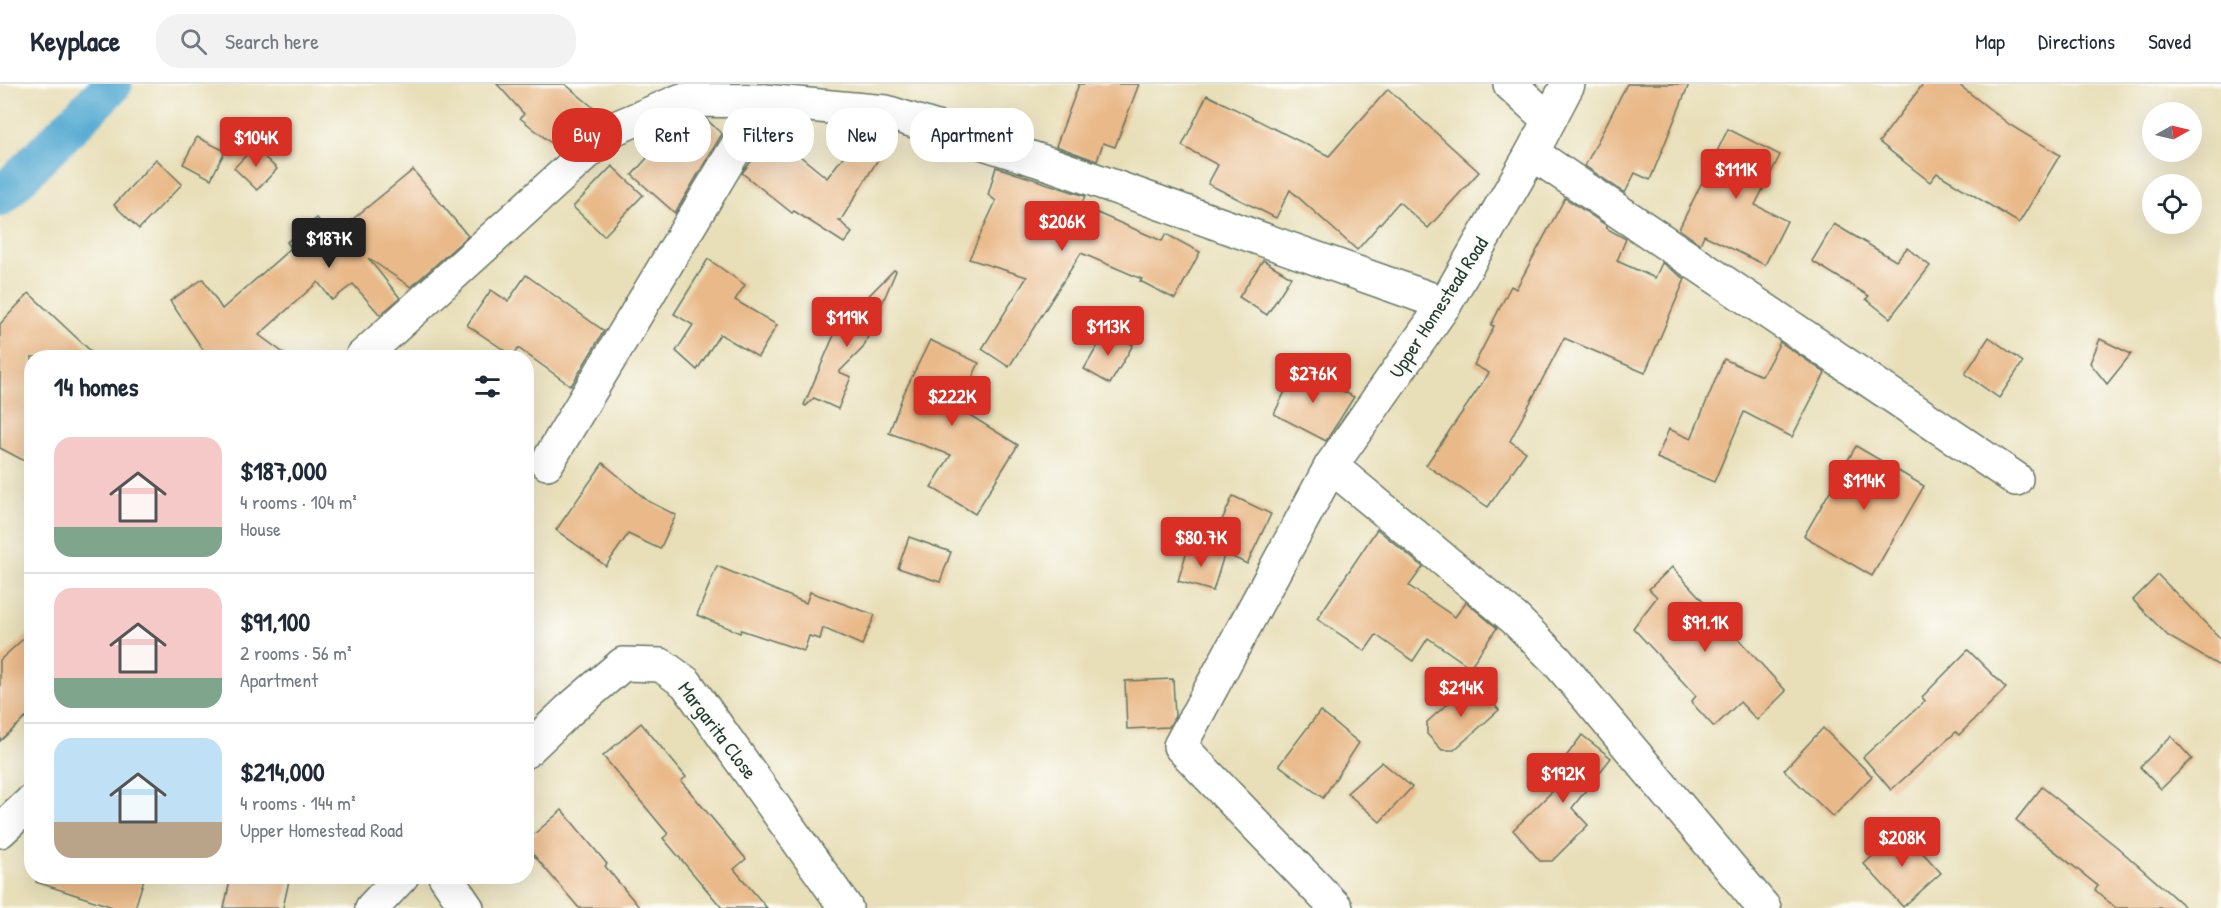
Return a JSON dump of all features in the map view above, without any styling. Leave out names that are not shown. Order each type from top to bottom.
[{"type":"street","points":[[1510,84],[1549,120]]},
{"type":"street","name":"Upper Homestead Road","points":[[1336,908],[1180,746],[1331,466],[1445,304],[1533,153],[1568,84]]},
{"type":"street","points":[[370,350],[613,129],[682,100],[764,101],[885,111],[1050,164],[1445,304]]},
{"type":"street","points":[[548,463],[764,101]]},
{"type":"street","points":[[1533,153],[2016,479]]},
{"type":"street","points":[[1331,466],[1515,620],[1557,661],[1764,908]]},
{"type":"street","name":"Margarita Close","points":[[534,743],[568,710],[623,664],[661,665],[686,682],[846,908]]},
{"type":"street","points":[[0,831],[24,808]]},
{"type":"street","points":[[372,908],[394,884]]},
{"type":"street","points":[[450,884],[467,908]]},
{"type":"building","points":[[497,84],[565,84],[594,108],[552,108],[552,144],[520,118],[524,114]]},
{"type":"building","points":[[1079,84],[1139,84],[1115,147],[1103,143],[1097,161],[1056,146]]},
{"type":"building","points":[[1627,84],[1689,84],[1650,180],[1635,173],[1625,193],[1585,166]]},
{"type":"building","points":[[1923,84],[1958,84],[2010,125],[2060,155],[2019,223],[1937,173],[1930,182],[1879,142]]},
{"type":"building","points":[[1388,89],[1479,172],[1428,228],[1399,202],[1357,250],[1290,190],[1276,218],[1208,184],[1218,165],[1182,146],[1207,95],[1329,156]]},
{"type":"building","points":[[711,124],[722,134],[711,152]]},
{"type":"building","points":[[1728,129],[1780,155],[1755,205],[1787,221],[1765,265],[1704,235],[1700,244],[1679,229]]},
{"type":"building","points":[[197,137],[225,151],[211,179],[183,164]]},
{"type":"building","points":[[254,147],[277,169],[257,190],[234,168]]},
{"type":"building","points":[[156,159],[182,184],[139,229],[114,205]]},
{"type":"building","points":[[644,162],[705,162],[675,213],[632,175]]},
{"type":"building","points":[[751,162],[807,162],[827,178],[839,162],[876,162],[839,220],[852,233],[844,243],[794,211],[792,213],[742,173]]},
{"type":"building","points":[[612,166],[643,195],[604,236],[573,207]]},
{"type":"building","points":[[996,167],[1085,196],[1081,206],[1162,241],[1166,234],[1200,252],[1175,299],[1140,281],[1142,279],[1081,253],[1009,367],[982,349],[1027,277],[969,259],[996,201],[988,195]]},
{"type":"building","points":[[413,170],[468,236],[411,287],[368,258],[400,298],[380,315],[353,284],[332,300],[318,282],[259,335],[279,350],[203,350],[170,301],[203,279],[222,309],[291,248],[287,242],[317,218],[332,236]]},
{"type":"building","points":[[1565,198],[1607,226],[1606,228],[1626,239],[1617,261],[1655,278],[1662,263],[1685,279],[1645,373],[1564,338],[1510,441],[1526,452],[1488,507],[1426,465],[1489,373],[1474,365],[1494,326],[1491,325],[1511,286],[1516,289]]},
{"type":"building","points":[[1834,224],[1896,261],[1907,248],[1930,266],[1890,318],[1866,299],[1869,296],[1812,261]]},
{"type":"building","points":[[708,259],[745,285],[735,300],[777,325],[758,357],[720,334],[697,370],[676,351],[693,325],[674,314]]},
{"type":"building","points":[[1263,260],[1291,277],[1267,315],[1239,297]]},
{"type":"building","points":[[894,270],[896,271],[863,348],[839,372],[851,377],[838,409],[814,398],[806,406],[804,405],[837,328]]},
{"type":"building","points":[[526,275],[604,331],[571,386],[534,359],[534,350],[518,348],[517,350],[504,350],[467,325],[491,290],[508,301]]},
{"type":"building","points":[[29,293],[90,350],[24,350],[24,461],[0,448],[0,324]]},
{"type":"building","points":[[1107,330],[1133,345],[1110,384],[1084,369]]},
{"type":"building","points":[[1989,337],[2023,362],[1999,398],[1965,374]]},
{"type":"building","points":[[2100,339],[2131,354],[2107,384],[2090,363]]},
{"type":"building","points":[[930,340],[979,363],[958,408],[1018,445],[975,514],[931,487],[951,455],[889,433],[903,395]]},
{"type":"building","points":[[1780,342],[1825,373],[1792,437],[1744,412],[1714,482],[1657,458],[1669,429],[1691,439],[1724,359],[1762,376]]},
{"type":"building","points":[[1297,367],[1354,397],[1326,441],[1274,414]]},
{"type":"building","points":[[1856,446],[1924,486],[1872,576],[1804,536]]},
{"type":"building","points":[[603,463],[648,501],[676,515],[660,549],[628,534],[606,566],[556,530]]},
{"type":"building","points":[[1233,496],[1271,514],[1247,564],[1210,546]]},
{"type":"building","points":[[1377,529],[1423,567],[1409,586],[1455,617],[1466,602],[1497,628],[1470,667],[1428,638],[1413,661],[1376,635],[1365,651],[1317,619]]},
{"type":"building","points":[[909,537],[951,552],[940,582],[898,568]]},
{"type":"building","points":[[1189,544],[1224,555],[1213,591],[1178,581]]},
{"type":"building","points":[[717,566],[806,603],[810,592],[875,615],[862,645],[823,628],[820,639],[809,636],[804,651],[741,630],[740,633],[697,615]]},
{"type":"building","points":[[1672,567],[1786,691],[1757,720],[1740,702],[1714,727],[1691,702],[1696,696],[1633,628],[1657,597],[1649,589]]},
{"type":"building","points":[[2158,575],[2221,639],[2221,667],[2168,636],[2133,600]]},
{"type":"building","points":[[24,638],[24,719],[0,741],[0,660]]},
{"type":"building","points":[[1968,650],[2006,688],[1959,735],[1956,732],[1891,790],[1863,757],[1925,701],[1922,697]]},
{"type":"building","points":[[1173,679],[1175,716],[1169,727],[1127,729],[1125,681]]},
{"type":"building","points":[[1473,681],[1499,710],[1454,750],[1442,750],[1427,734],[1427,722]]},
{"type":"building","points":[[1320,711],[1359,743],[1323,798],[1279,765]]},
{"type":"building","points":[[641,723],[686,777],[681,781],[746,859],[734,869],[767,908],[722,908],[663,838],[668,834],[603,756]]},
{"type":"building","points":[[1823,728],[1872,776],[1833,817],[1784,770]]},
{"type":"building","points":[[1582,735],[1611,758],[1572,808],[1588,825],[1552,861],[1540,861],[1513,830],[1569,775],[1559,766]]},
{"type":"building","points":[[2171,736],[2192,759],[2161,789],[2140,767]]},
{"type":"building","points":[[1382,762],[1412,787],[1380,822],[1347,793]]},
{"type":"building","points":[[2042,787],[2117,847],[2186,908],[2116,908],[2095,890],[2098,886],[2016,820]]},
{"type":"building","points":[[562,810],[640,908],[579,908],[534,855],[534,834]]},
{"type":"building","points":[[1901,829],[1941,873],[1903,907],[1864,864]]},
{"type":"building","points":[[42,884],[142,884],[135,908],[116,908]]},
{"type":"building","points":[[229,884],[288,884],[283,908],[224,908]]},
{"type":"waterway","points":[[0,197],[113,84]]}]
